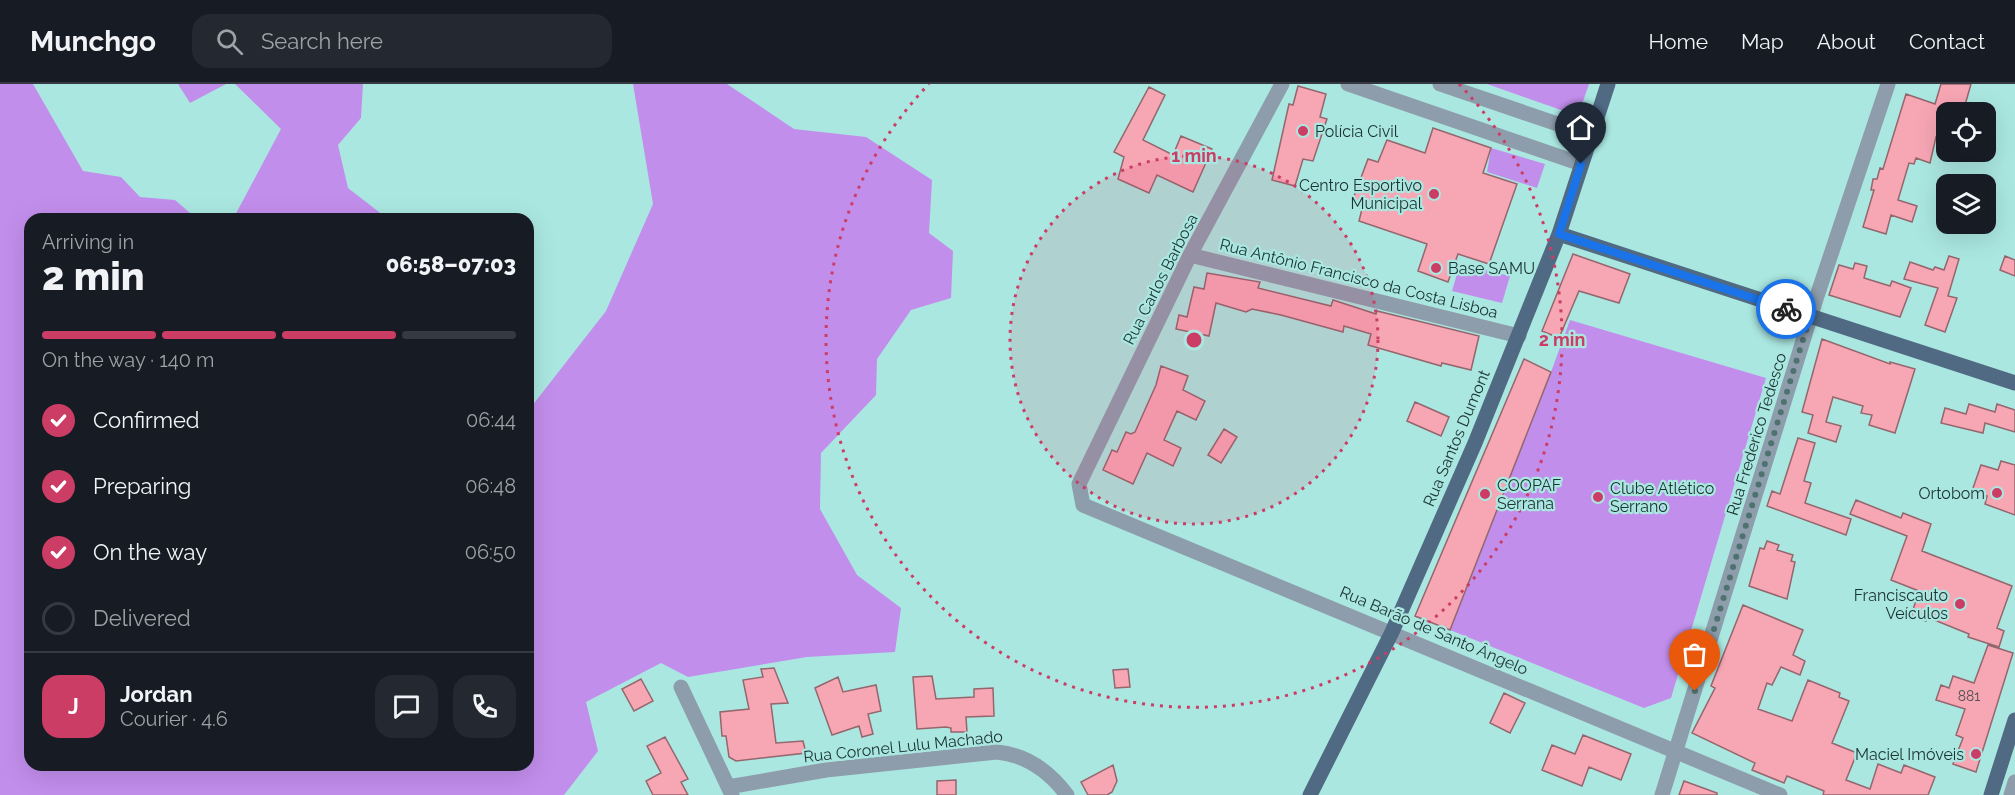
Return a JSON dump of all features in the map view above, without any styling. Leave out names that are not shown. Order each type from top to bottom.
[{"type":"main road","name":"Rua Santos Dumont","points":[[1310,795],[1392,632],[1519,336],[1559,234],[1608,84]]},
{"type":"main road","points":[[1559,234],[2015,383]]},
{"type":"main road","points":[[1991,795],[2015,720]]},
{"type":"street","name":"Rua Carlos Barbosa","points":[[1079,494],[1079,484],[1190,255],[1282,84]]},
{"type":"street","points":[[1348,84],[1581,164]]},
{"type":"street","points":[[1440,84],[1590,135]]},
{"type":"street","name":"Rua Frederico Tedesco","points":[[1662,795],[1810,317],[1888,84]]},
{"type":"street","name":"Rua Antônio Francisco da Costa Lisboa","points":[[1190,255],[1519,336]]},
{"type":"street","name":"Rua Barão de Santo Ângelo","points":[[1079,494],[1083,505],[1780,795]]},
{"type":"street","points":[[681,687],[730,791]]},
{"type":"street","name":"Rua Coronel Lulu Machado","points":[[730,791],[826,770],[997,752],[1016,754],[1033,762],[1067,795]]},
{"type":"street","points":[[2011,795],[2015,782]]},
{"type":"shaded area","points":[[0,84],[33,84],[83,171],[121,177],[140,197],[175,200],[190,213],[24,213],[24,771],[534,771],[534,403],[606,311],[653,204],[633,84],[727,84],[794,129],[866,137],[932,180],[929,233],[953,251],[951,298],[911,310],[877,359],[876,395],[821,453],[820,509],[857,575],[901,608],[895,652],[807,657],[688,677],[661,663],[586,702],[598,751],[564,795],[0,795]]},
{"type":"shaded area","points":[[178,84],[226,84],[190,103]]},
{"type":"shaded area","points":[[235,84],[363,84],[361,118],[338,145],[348,188],[380,213],[236,213],[281,129]]},
{"type":"shaded area","points":[[1487,84],[1589,84],[1578,116]]},
{"type":"shaded area","points":[[1491,148],[1545,164],[1537,188],[1487,172]]},
{"type":"shaded area","points":[[1460,264],[1510,276],[1502,303],[1452,291]]},
{"type":"shaded area","name":"Clube Atlético Serrano","points":[[1570,320],[1766,378],[1671,698],[1644,708],[1415,616],[1524,359],[1551,372]]},
{"type":"building","points":[[1941,84],[1971,84],[1966,102],[1936,102],[1936,137],[1930,163],[1916,158],[1914,164],[1909,163],[1898,200],[1917,206],[1912,222],[1891,215],[1886,234],[1863,227],[1874,190],[1871,190],[1873,179],[1877,179],[1880,168],[1883,169],[1906,94],[1935,104]]},
{"type":"building","name":"Polícia Civil","points":[[1298,86],[1326,94],[1320,117],[1327,119],[1313,161],[1303,159],[1295,186],[1272,180],[1289,104],[1293,105]]},
{"type":"building","points":[[1149,87],[1165,95],[1143,140],[1173,155],[1181,136],[1212,149],[1193,192],[1157,175],[1149,193],[1118,179],[1124,157],[1114,152]]},
{"type":"building","name":"Centro Esportivo Municipal","points":[[1433,128],[1491,148],[1483,173],[1517,184],[1489,264],[1458,254],[1448,282],[1418,271],[1427,244],[1359,221],[1362,209],[1351,204],[1368,159],[1378,162],[1387,140],[1425,153]]},
{"type":"building","points":[[1573,254],[1630,274],[1619,303],[1579,291],[1559,338],[1542,331]]},
{"type":"building","points":[[1949,256],[1959,259],[1948,296],[1957,298],[1945,332],[1925,325],[1938,288],[1904,279],[1910,262],[1933,270],[1935,267],[1944,270]]},
{"type":"building","points":[[2005,256],[2015,260],[2015,276],[2000,270]]},
{"type":"building","points":[[1855,263],[1867,266],[1864,278],[1890,286],[1892,281],[1911,288],[1900,317],[1829,295],[1839,265],[1853,269]]},
{"type":"building","points":[[1207,273],[1260,282],[1258,288],[1331,306],[1333,300],[1376,314],[1377,311],[1479,336],[1471,370],[1442,363],[1441,366],[1368,345],[1371,334],[1344,326],[1343,332],[1281,315],[1252,309],[1246,312],[1216,303],[1209,336],[1176,329],[1179,315],[1187,317],[1194,287],[1204,289]]},
{"type":"building","points":[[1822,339],[1890,364],[1890,362],[1915,369],[1895,433],[1869,425],[1872,415],[1861,413],[1863,406],[1833,397],[1826,422],[1841,426],[1836,442],[1808,433],[1813,415],[1802,412]]},
{"type":"building","name":"COOPAF Serrana","points":[[1524,359],[1551,372],[1450,630],[1415,616]]},
{"type":"building","points":[[1161,366],[1188,376],[1183,390],[1205,401],[1196,420],[1177,411],[1164,440],[1181,448],[1173,466],[1147,453],[1133,484],[1103,470],[1112,450],[1117,452],[1126,432],[1131,434],[1135,432],[1156,385]]},
{"type":"building","points":[[1415,402],[1449,417],[1441,436],[1407,421]]},
{"type":"building","points":[[1969,404],[1995,412],[1997,404],[2015,410],[2015,432],[1985,423],[1983,433],[1941,423],[1945,408],[1966,414]]},
{"type":"building","points":[[1224,429],[1237,437],[1221,463],[1208,455]]},
{"type":"building","points":[[1798,438],[1815,443],[1804,481],[1811,483],[1805,503],[1851,519],[1846,535],[1767,506],[1772,491],[1780,494]]},
{"type":"building","name":"Ortobom","points":[[2001,461],[2015,465],[2015,515],[1985,504],[1987,496],[1972,491],[1981,465],[1998,470]]},
{"type":"building","name":"Franciscauto Veículos","points":[[1856,500],[1901,518],[1903,513],[1931,524],[1922,551],[2012,586],[1997,628],[2004,631],[1999,647],[1968,637],[1969,634],[1927,617],[1926,621],[1911,616],[1919,591],[1891,580],[1907,536],[1850,514]]},
{"type":"building","points":[[1767,541],[1779,545],[1777,550],[1793,555],[1791,561],[1795,562],[1787,599],[1749,586],[1760,548],[1764,549]]},
{"type":"building","points":[[1743,605],[1803,630],[1793,655],[1805,661],[1800,675],[1781,667],[1772,685],[1767,683],[1758,709],[1792,721],[1808,680],[1840,693],[1839,697],[1849,701],[1832,743],[1857,753],[1846,780],[1870,789],[1878,764],[1901,773],[1904,765],[1935,777],[1928,795],[1823,795],[1824,791],[1787,776],[1784,783],[1752,770],[1755,763],[1692,733],[1715,688],[1711,686]]},
{"type":"building","points":[[1988,645],[2013,653],[1976,772],[1953,764],[1963,738],[1956,735],[1965,709],[1936,700],[1941,685],[1949,688],[1953,676],[1974,683]]},
{"type":"building","points":[[774,668],[788,703],[771,704],[776,743],[803,741],[806,753],[736,761],[729,757],[726,736],[722,736],[720,712],[749,709],[743,680],[763,677],[761,669]]},
{"type":"building","points":[[1128,669],[1130,687],[1115,688],[1113,670]]},
{"type":"building","points":[[932,676],[936,699],[974,697],[974,689],[993,688],[994,716],[966,717],[967,732],[951,732],[951,728],[946,727],[917,729],[913,677]]},
{"type":"building","points":[[838,677],[843,692],[876,685],[881,711],[868,714],[873,734],[862,737],[859,726],[832,735],[815,688]]},
{"type":"building","points":[[641,679],[653,701],[634,711],[622,689]]},
{"type":"building","points":[[1504,693],[1525,703],[1510,733],[1490,723]]},
{"type":"building","points":[[1583,735],[1631,754],[1621,780],[1589,767],[1582,786],[1542,770],[1552,745],[1575,754]]},
{"type":"building","points":[[665,737],[688,779],[681,782],[688,795],[653,795],[646,781],[661,773],[647,746]]},
{"type":"building","points":[[1113,765],[1117,781],[1112,792],[1107,795],[1088,795],[1081,782]]},
{"type":"building","points":[[956,780],[956,795],[937,795],[937,781]]},
{"type":"building","points":[[1684,781],[1717,793],[1717,795],[1679,795]]},
{"type":"way so far","points":[[1695,691],[1810,317],[1786,309]]},
{"type":"place","name":"Polícia Civil","points":[[1303,131]]},
{"type":"place","name":"Centro Esportivo Municipal","points":[[1434,194]]},
{"type":"place","name":"Base SAMU","points":[[1436,268]]},
{"type":"place","name":"Ortobom","points":[[1997,493]]},
{"type":"place","name":"COOPAF Serrana","points":[[1485,494]]},
{"type":"place","name":"Clube Atlético Serrano","points":[[1598,497]]},
{"type":"place","name":"Franciscauto Veículos","points":[[1960,604]]},
{"type":"place","name":"Maciel Imóveis","points":[[1976,754]]},
{"type":"route","points":[[1581,164],[1559,234],[1786,309]]}]
